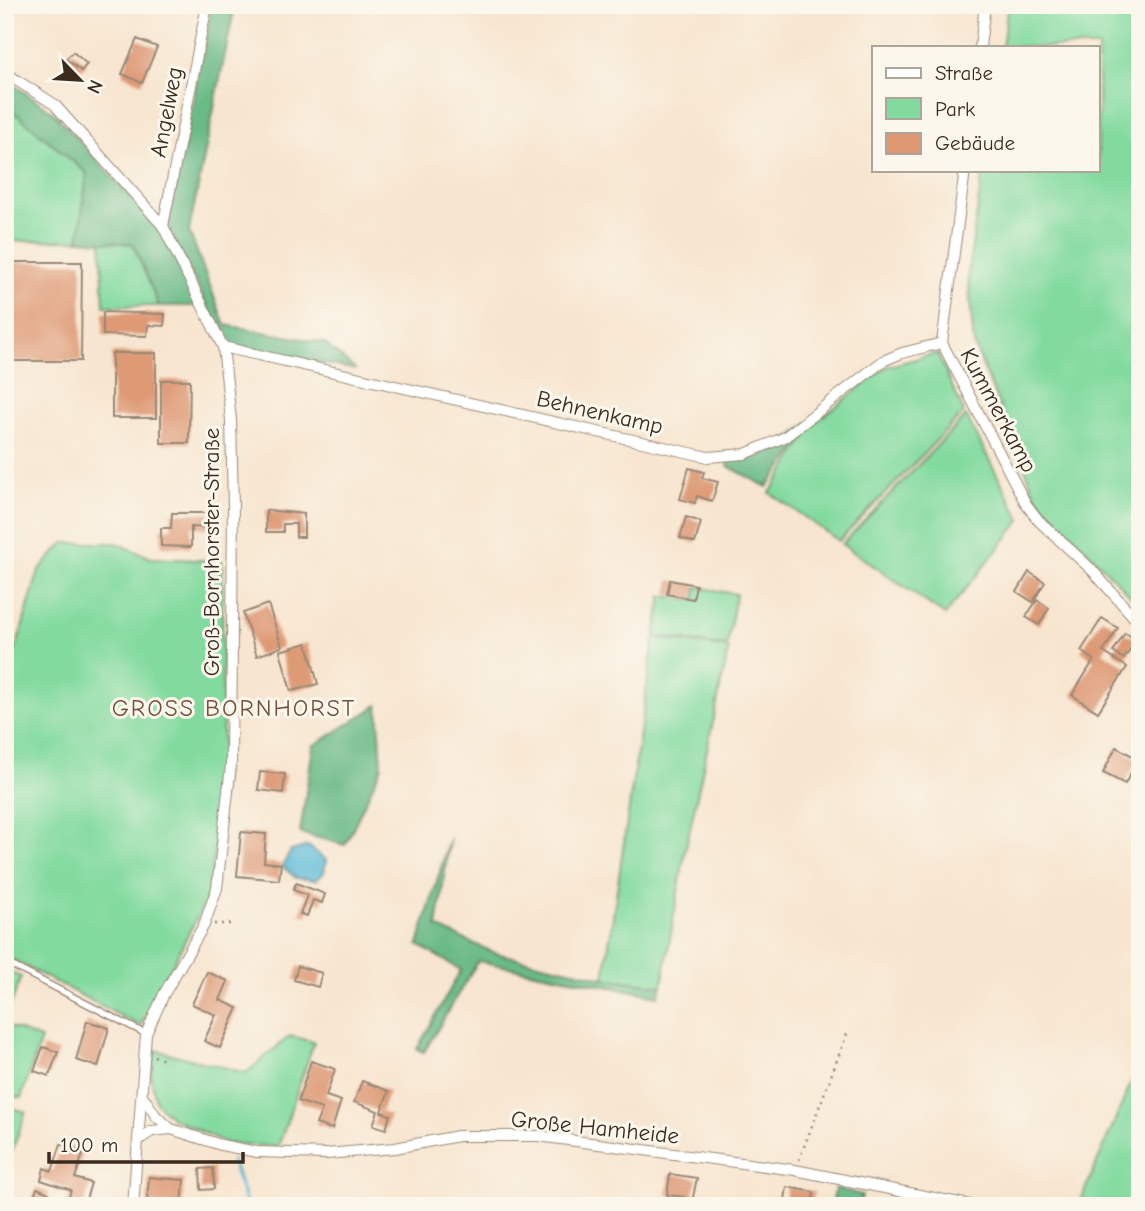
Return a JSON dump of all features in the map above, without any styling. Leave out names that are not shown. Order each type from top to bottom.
[{"type":"street","name":"Angelweg","points":[[163,226],[208,5]]},
{"type":"street","points":[[980,46],[985,5]]},
{"type":"street","name":"Groß-Bornhorster-Straße","points":[[5,73],[54,104],[163,226],[223,347],[231,420],[233,506],[231,765],[223,841],[217,888],[204,925],[164,994],[146,1034],[132,1206]]},
{"type":"street","name":"Kummerkamp","points":[[965,172],[943,343],[1026,504],[1040,521],[1093,570],[1140,624]]},
{"type":"street","name":"Behnenkamp","points":[[223,347],[708,457],[746,454],[785,437],[883,361],[902,353],[943,343]]},
{"type":"street","points":[[141,1093],[156,1116],[171,1129]]},
{"type":"street","points":[[138,1140],[152,1131],[171,1129]]},
{"type":"street","name":"Große Hamheide","points":[[171,1129],[221,1145],[266,1152],[326,1154],[395,1148],[458,1136],[538,1136],[796,1170],[974,1206]]},
{"type":"lane","points":[[5,962],[146,1034]]},
{"type":"path","points":[[796,1170],[847,1034]]},
{"type":"green space","points":[[212,5],[235,5],[189,231],[225,325],[324,343],[356,370],[226,344],[168,227]]},
{"type":"green space","points":[[1008,5],[1140,5],[1140,606],[1037,498],[974,344],[968,274],[983,172],[1100,172],[1100,46],[1002,46]]},
{"type":"green space","points":[[5,79],[53,112],[161,230],[199,306],[159,306],[133,244],[79,240],[87,173],[19,116],[5,108]]},
{"type":"green space","points":[[5,108],[19,116],[87,173],[79,240],[5,241]]},
{"type":"green space","points":[[101,239],[133,244],[159,306],[104,306]]},
{"type":"green space","points":[[937,353],[964,412],[839,541],[770,493],[815,423],[886,367]]},
{"type":"green space","points":[[966,416],[1021,520],[945,615],[842,544]]},
{"type":"green space","points":[[808,423],[811,429],[767,487],[728,466],[727,461],[751,458],[771,451]]},
{"type":"green space","points":[[64,543],[116,543],[151,558],[222,561],[223,773],[209,895],[140,1026],[5,956],[5,686],[39,570]]},
{"type":"green space","points":[[697,587],[736,594],[727,646],[655,636],[662,596],[695,600]]},
{"type":"green space","points":[[654,638],[729,648],[685,851],[662,986],[604,978]]},
{"type":"green space","points":[[378,705],[382,766],[345,845],[300,833],[313,746]]},
{"type":"green space","points":[[450,837],[437,927],[495,953],[604,978],[662,986],[658,996],[478,961],[424,1052],[417,1049],[461,970],[418,945]]},
{"type":"green space","points":[[5,969],[21,977],[5,1021]]},
{"type":"green space","points":[[5,1025],[41,1039],[21,1098],[5,1094]]},
{"type":"green space","points":[[290,1036],[314,1042],[278,1147],[226,1143],[172,1118],[156,1102],[151,1078],[155,1050],[246,1073]]},
{"type":"green space","points":[[1140,1062],[1140,1206],[1093,1206],[1080,1202]]},
{"type":"green space","points":[[5,1106],[26,1112],[5,1171]]},
{"type":"green space","points":[[835,1188],[862,1195],[860,1206],[832,1206]]},
{"type":"water","points":[[308,846],[326,860],[324,873],[316,880],[296,878],[282,866],[291,851]]},
{"type":"building","points":[[137,39],[157,47],[142,83],[122,74]]},
{"type":"building","points":[[73,52],[87,64],[81,71],[66,59]]},
{"type":"building","points":[[5,262],[82,262],[81,361],[5,361]]},
{"type":"building","points":[[103,312],[165,314],[164,326],[148,325],[147,336],[103,335]]},
{"type":"building","points":[[112,353],[156,353],[156,418],[112,418]]},
{"type":"building","points":[[161,380],[190,380],[189,443],[161,443]]},
{"type":"building","points":[[689,468],[704,472],[702,478],[718,482],[712,501],[697,496],[695,503],[680,499]]},
{"type":"building","points":[[266,510],[304,514],[304,537],[296,537],[296,524],[283,524],[283,532],[266,532]]},
{"type":"building","points":[[172,513],[209,513],[209,528],[191,527],[191,547],[161,546],[161,528],[171,528]]},
{"type":"building","points":[[686,517],[701,522],[695,543],[680,538]]},
{"type":"building","points":[[1029,572],[1045,582],[1033,602],[1017,592]]},
{"type":"building","points":[[670,580],[696,585],[693,599],[667,594]]},
{"type":"building","points":[[1037,600],[1049,608],[1039,625],[1026,617]]},
{"type":"building","points":[[268,604],[282,647],[257,656],[243,613]]},
{"type":"building","points":[[1102,618],[1118,628],[1103,652],[1127,667],[1098,712],[1072,695],[1094,660],[1081,651]]},
{"type":"building","points":[[1125,633],[1137,640],[1124,659],[1113,652]]},
{"type":"building","points":[[307,643],[318,684],[291,691],[280,651]]},
{"type":"building","points":[[1116,747],[1138,759],[1125,784],[1103,773]]},
{"type":"building","points":[[260,772],[285,774],[283,793],[258,790]]},
{"type":"building","points":[[241,832],[266,834],[264,862],[281,864],[279,880],[237,876]]},
{"type":"building","points":[[296,883],[325,894],[322,903],[313,900],[307,916],[300,914],[307,895],[293,890]]},
{"type":"building","points":[[298,966],[322,973],[318,987],[294,980]]},
{"type":"building","points":[[207,972],[228,981],[220,1000],[238,1008],[220,1048],[204,1041],[216,1015],[192,1004]]},
{"type":"building","points":[[87,1021],[109,1028],[98,1067],[76,1060]]},
{"type":"building","points":[[43,1047],[58,1052],[49,1076],[34,1071]]},
{"type":"building","points":[[311,1061],[335,1069],[326,1096],[341,1101],[332,1129],[316,1124],[322,1109],[298,1101]]},
{"type":"building","points":[[362,1081],[389,1091],[381,1112],[390,1115],[386,1129],[373,1125],[378,1111],[354,1102]]},
{"type":"building","points":[[61,1144],[84,1151],[75,1178],[91,1183],[84,1206],[66,1206],[71,1190],[41,1180],[44,1168],[52,1171]]},
{"type":"building","points":[[213,1168],[214,1189],[201,1190],[200,1169]]},
{"type":"building","points":[[670,1174],[697,1178],[692,1202],[704,1206],[683,1206],[684,1197],[667,1195]]},
{"type":"building","points":[[149,1177],[184,1180],[182,1206],[147,1203]]},
{"type":"building","points":[[787,1187],[814,1192],[812,1206],[784,1206]]},
{"type":"building","points":[[37,1188],[49,1193],[44,1206],[30,1206]]},
{"type":"waterway","points":[[232,1161],[247,1206]]},
{"type":"district","name":"GROSS BORNHORST","points":[[234,708]]}]
